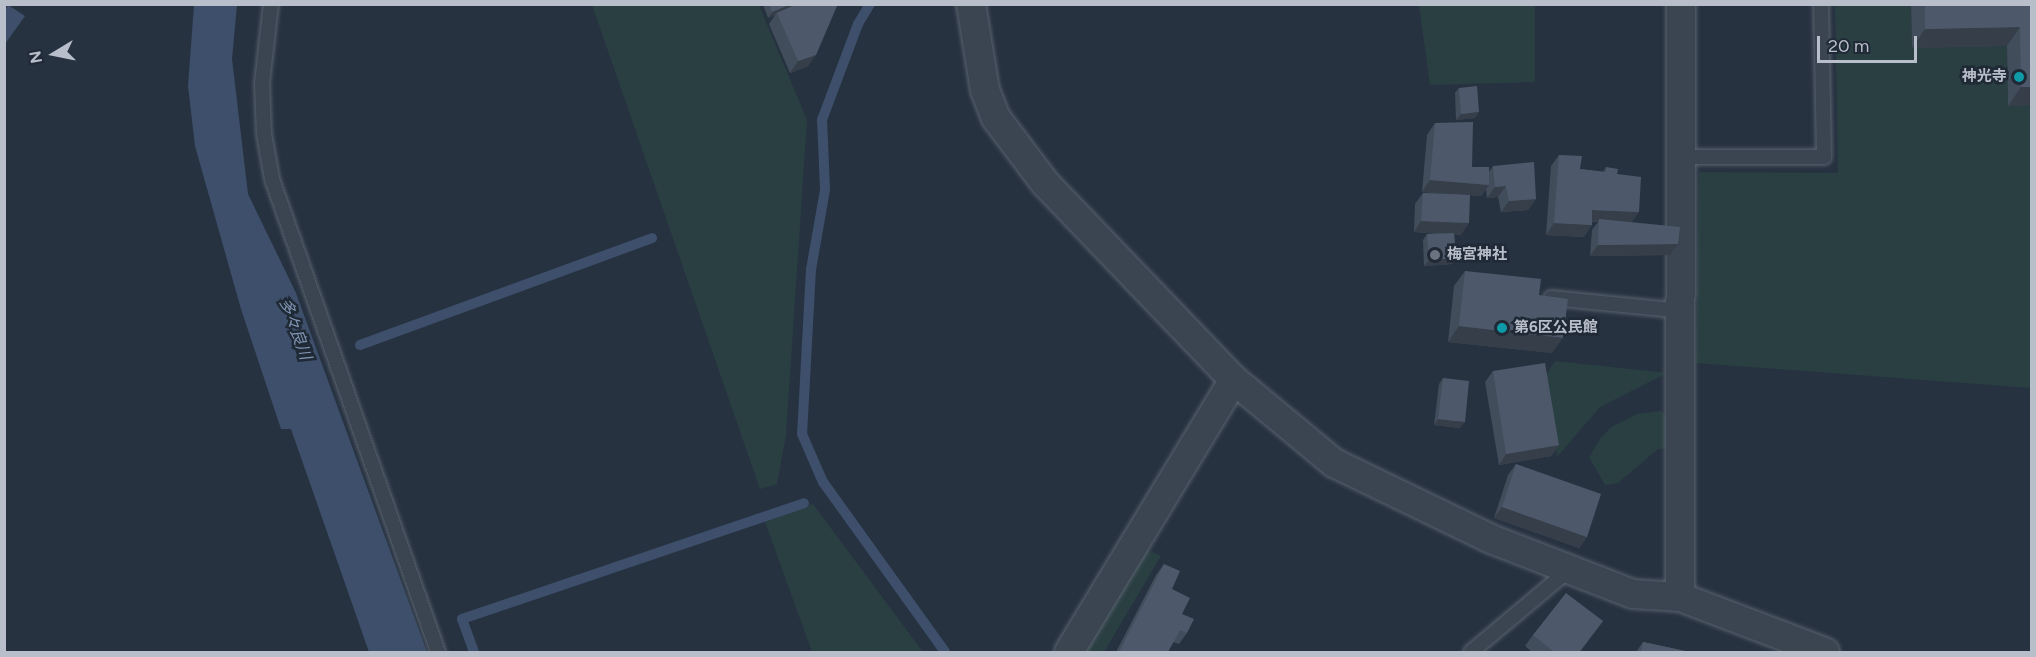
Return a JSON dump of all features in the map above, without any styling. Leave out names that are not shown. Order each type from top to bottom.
[{"type":"street","points":[[971,4],[986,90],[996,118],[1045,183],[1234,380],[1334,463],[1491,539],[1633,594],[1680,597],[1789,646],[1825,652]]},
{"type":"street","points":[[1680,597],[1684,157],[1681,4]]},
{"type":"street","points":[[1069,652],[1234,380]]},
{"type":"lane","points":[[271,4],[262,83],[264,134],[272,179],[438,652]]},
{"type":"lane","points":[[1684,157],[1824,157],[1821,4]]},
{"type":"lane","points":[[1549,298],[1683,311]]},
{"type":"lane","points":[[1471,652],[1570,569]]},
{"type":"green space","points":[[592,5],[759,5],[807,120],[786,435],[777,484],[760,489]]},
{"type":"green space","points":[[1419,5],[1535,5],[1535,82],[1430,85]]},
{"type":"green space","points":[[1835,5],[1911,5],[1912,48],[2007,46],[2008,105],[2031,105],[2031,388],[1696,363],[1699,172],[1838,173]]},
{"type":"green space","points":[[1555,361],[1667,373],[1600,407],[1557,457],[1546,375]]},
{"type":"green space","points":[[1661,411],[1675,423],[1673,448],[1658,449],[1618,483],[1605,485],[1589,457],[1600,439],[1610,428],[1637,414]]},
{"type":"green space","points":[[813,504],[923,652],[812,652],[765,522]]},
{"type":"green space","points":[[1147,549],[1161,556],[1104,652],[1085,652]]},
{"type":"water","points":[[8,5],[25,16],[5,44],[5,10]]},
{"type":"water","name":"多々良川","points":[[194,5],[237,5],[232,59],[248,194],[296,293],[427,652],[369,652],[291,429],[281,429],[241,309],[195,146],[188,86]]},
{"type":"building","points":[[769,4],[791,4],[772,12]]},
{"type":"building","points":[[797,4],[836,4],[837,6],[816,55],[798,61],[777,13]]},
{"type":"building","points":[[1925,4],[2031,4],[2031,87],[2021,87],[2020,27],[1925,29]]},
{"type":"building","points":[[1477,86],[1479,112],[1461,114],[1459,88]]},
{"type":"building","points":[[1473,122],[1472,167],[1489,167],[1489,185],[1430,180],[1435,123]]},
{"type":"building","points":[[1559,155],[1582,156],[1580,169],[1606,172],[1606,167],[1618,169],[1617,174],[1641,177],[1639,212],[1592,210],[1592,225],[1554,223]]},
{"type":"building","points":[[1534,162],[1536,199],[1509,201],[1506,186],[1495,187],[1493,166]]},
{"type":"building","points":[[1423,193],[1470,195],[1469,223],[1421,221]]},
{"type":"building","points":[[1599,219],[1680,227],[1678,244],[1598,245]]},
{"type":"building","points":[[1454,233],[1456,258],[1429,260],[1427,234]]},
{"type":"building","name":"第6区公民館","points":[[1465,271],[1541,279],[1539,295],[1568,299],[1563,338],[1459,326]]},
{"type":"building","points":[[1545,363],[1559,445],[1506,454],[1493,371]]},
{"type":"building","points":[[1443,378],[1469,381],[1465,422],[1438,419]]},
{"type":"building","points":[[1516,464],[1601,494],[1587,537],[1502,507]]},
{"type":"building","points":[[1164,564],[1180,571],[1172,589],[1190,598],[1182,614],[1194,619],[1187,633],[1180,630],[1168,652],[1119,652]]},
{"type":"building","points":[[1566,593],[1603,621],[1579,652],[1554,652],[1533,635]]},
{"type":"building","points":[[1643,642],[1690,652],[1641,652]]},
{"type":"waterway","points":[[870,4],[858,24],[822,120],[825,190],[811,269],[802,434],[823,482],[945,652]]},
{"type":"waterway","points":[[360,345],[652,238]]},
{"type":"waterway","points":[[474,652],[462,619],[804,503]]},
{"type":"place","name":"神光寺","points":[[2019,77]]},
{"type":"place","name":"梅宮神社","points":[[1435,255]]},
{"type":"place","name":"第6区公民館","points":[[1502,328]]}]
